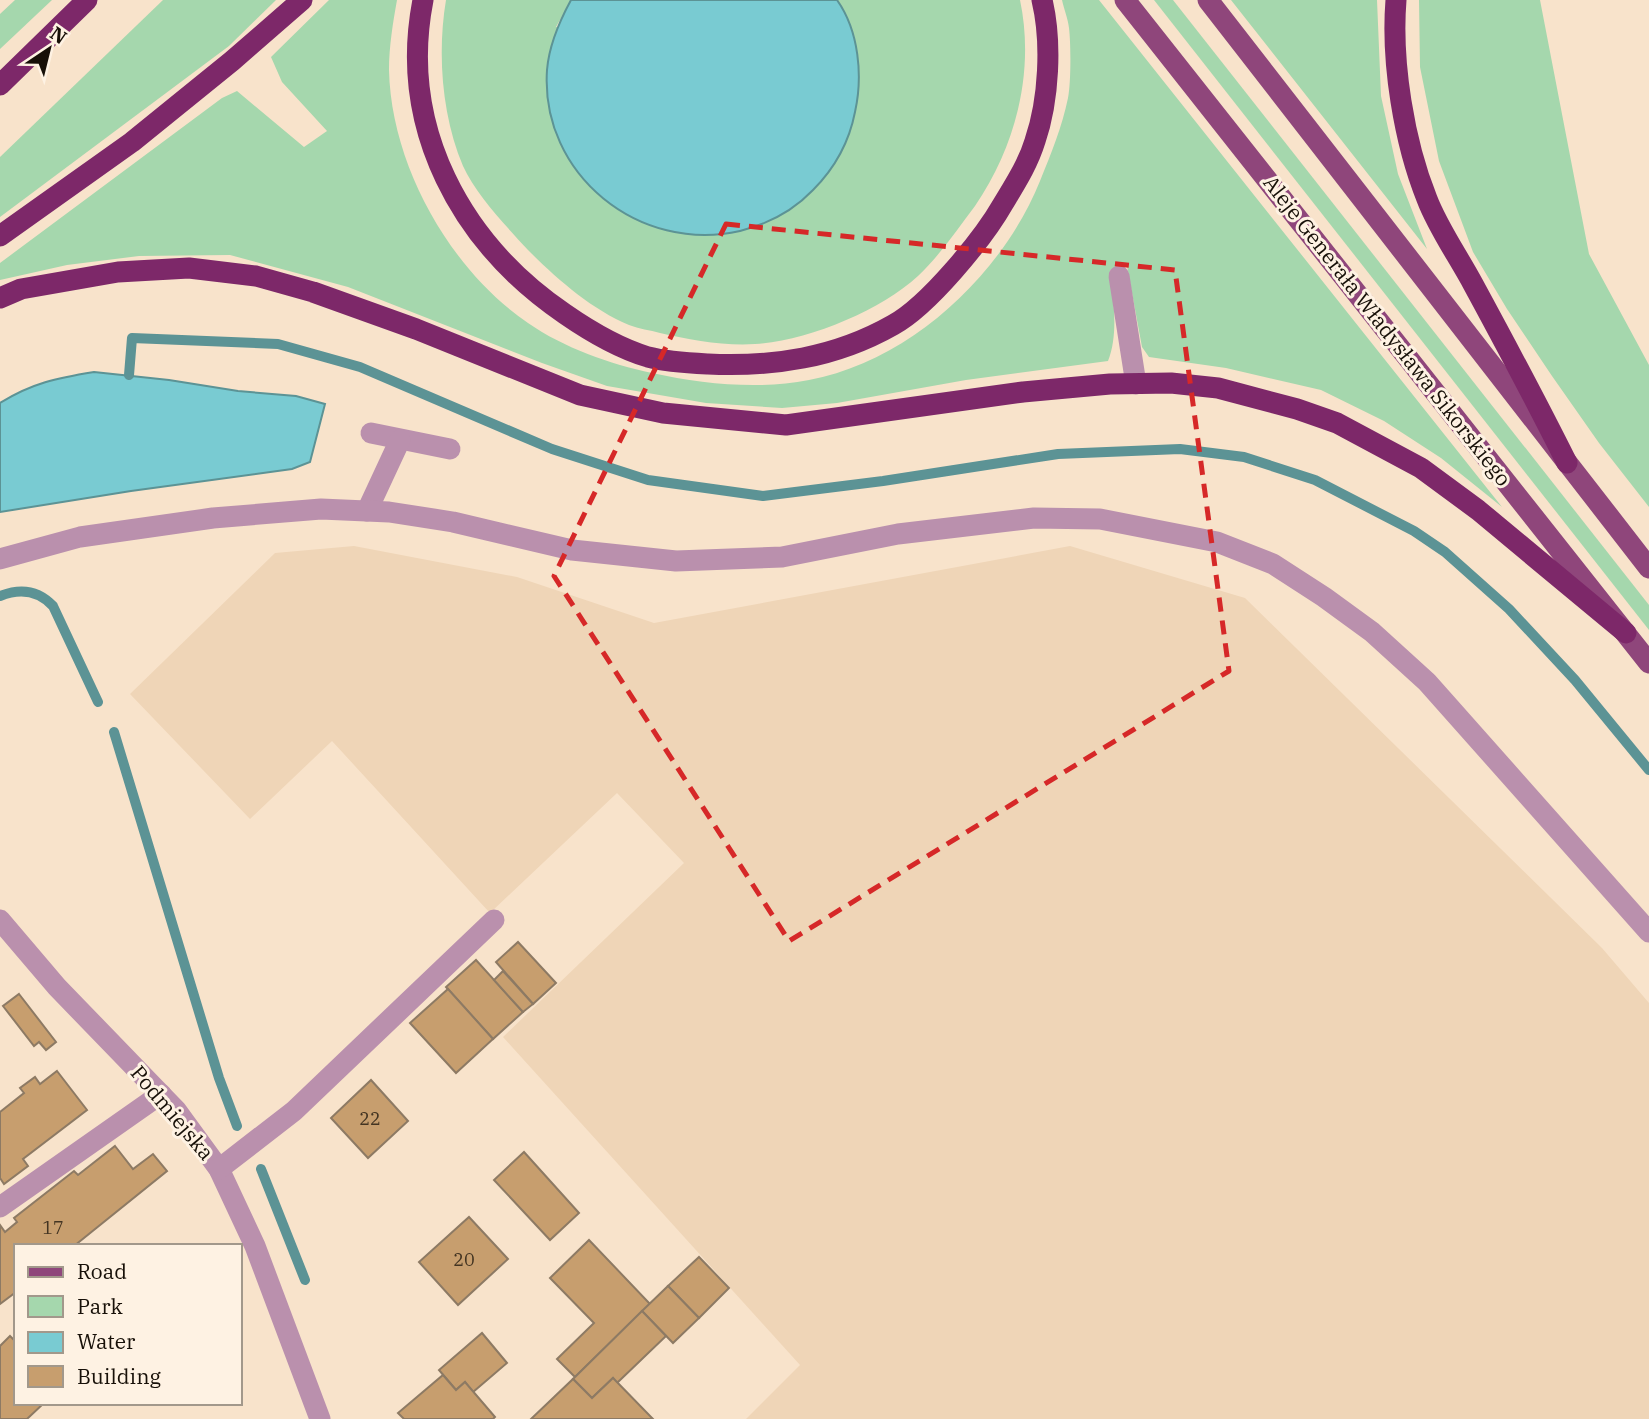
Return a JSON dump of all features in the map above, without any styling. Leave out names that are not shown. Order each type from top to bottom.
[{"type":"highway","points":[[0,85],[87,0]]},
{"type":"highway","points":[[0,236],[132,142],[302,0]]},
{"type":"highway","points":[[423,0],[416,52],[418,85],[425,124],[438,165],[466,217],[506,266],[547,302],[590,331],[619,346],[649,357],[731,365],[771,364],[807,358],[894,325],[929,295],[961,262],[995,218],[1023,170],[1036,140],[1048,60],[1042,0]]},
{"type":"highway","points":[[1396,0],[1400,88],[1410,145],[1427,200],[1529,386],[1567,463]]},
{"type":"highway","points":[[0,298],[21,289],[118,272],[189,268],[256,276],[313,292],[416,329],[580,395],[663,413],[786,425],[911,410],[1023,392],[1171,383],[1218,388],[1258,397],[1337,423],[1421,468],[1478,510],[1626,633]]},
{"type":"main road","name":"Aleje Generała Władysława Sikorskiego","points":[[1125,0],[1649,663]]},
{"type":"main road","points":[[1208,0],[1649,568]]},
{"type":"street","points":[[1119,276],[1136,384]]},
{"type":"street","points":[[371,433],[450,449]]},
{"type":"street","points":[[367,511],[400,440]]},
{"type":"street","points":[[0,559],[80,537],[214,518],[321,509],[367,511],[453,522],[572,550],[676,561],[782,557],[898,534],[1034,518],[1100,519],[1217,542],[1273,564],[1372,632],[1427,682],[1649,932]]},
{"type":"street","name":"Podmiejska","points":[[0,920],[57,987],[176,1111],[219,1169],[255,1246],[320,1419]]},
{"type":"street","points":[[219,1169],[294,1111],[494,920]]},
{"type":"street","points":[[0,1207],[161,1094]]},
{"type":"highlighted area","points":[[726,224],[1175,270],[1229,671],[789,941],[554,576]]},
{"type":"shaded area","points":[[354,546],[517,577],[654,623],[1070,546],[1245,598],[1602,948],[1649,1003],[1649,1419],[746,1419],[800,1365],[503,1037],[684,863],[617,793],[490,913],[332,741],[250,819],[130,694],[275,553]]},
{"type":"green space","points":[[15,0],[52,0],[0,49],[0,14]]},
{"type":"green space","points":[[163,0],[276,0],[229,46],[0,217],[0,157]]},
{"type":"green space","points":[[329,0],[397,0],[390,44],[392,106],[413,178],[450,245],[500,301],[542,332],[604,360],[671,377],[711,383],[770,385],[809,380],[846,370],[882,354],[948,309],[977,280],[1002,249],[1023,216],[1040,181],[1063,119],[1069,92],[1070,53],[1068,25],[1062,0],[1099,0],[1502,507],[1441,458],[1384,421],[1321,390],[1226,368],[1149,357],[1142,347],[1127,266],[1110,270],[1114,328],[1108,361],[966,380],[837,403],[782,408],[706,403],[607,386],[348,287],[230,255],[139,256],[67,265],[0,280],[0,263],[222,98],[237,91],[304,147],[327,131],[282,82],[271,57]]},
{"type":"green space","points":[[446,0],[571,0],[556,27],[856,45],[837,0],[1020,0],[1025,54],[1023,81],[1011,133],[989,183],[948,242],[918,276],[884,301],[863,312],[797,337],[755,344],[707,342],[637,328],[601,311],[539,261],[484,199],[463,166],[450,127],[442,63]]},
{"type":"green space","points":[[1154,0],[1173,0],[1649,605],[1649,630]]},
{"type":"green space","points":[[1231,0],[1377,0],[1381,96],[1398,174],[1427,249]]},
{"type":"green space","points":[[1419,0],[1540,0],[1589,254],[1649,365],[1649,507],[1552,376],[1473,252],[1439,161],[1420,67]]},
{"type":"water","points":[[571,0],[837,0],[850,26],[859,69],[857,98],[845,145],[821,182],[805,198],[760,225],[740,231],[703,235],[667,230],[633,218],[603,198],[579,173],[560,143],[549,108],[547,70],[550,52]]},
{"type":"water","points":[[94,372],[296,396],[325,404],[310,462],[292,469],[0,512],[0,403],[45,382]]},
{"type":"building","points":[[518,942],[556,983],[533,1004],[496,962]]},
{"type":"building","points":[[476,960],[523,1012],[493,1039],[446,987]]},
{"type":"building","points":[[503,971],[533,1004],[523,1012],[494,980]]},
{"type":"building","points":[[448,989],[493,1039],[456,1073],[410,1023]]},
{"type":"building","points":[[19,994],[56,1042],[46,1050],[39,1042],[34,1046],[3,1006]]},
{"type":"building","points":[[57,1071],[87,1110],[23,1159],[28,1166],[4,1184],[0,1178],[0,1112],[24,1093],[20,1088],[35,1077],[40,1084]]},
{"type":"building","points":[[371,1080],[408,1121],[368,1158],[331,1118]]},
{"type":"building","points":[[115,1146],[133,1169],[153,1154],[167,1171],[76,1244],[14,1244],[14,1294],[0,1304],[0,1225],[5,1232],[17,1222],[14,1218],[74,1171],[78,1175]]},
{"type":"building","points":[[524,1152],[579,1213],[550,1240],[494,1180]]},
{"type":"building","points":[[469,1217],[508,1259],[458,1305],[419,1262]]},
{"type":"building","points":[[589,1240],[650,1304],[575,1377],[557,1359],[594,1323],[550,1278]]},
{"type":"building","points":[[699,1257],[729,1288],[699,1318],[668,1286]]},
{"type":"building","points":[[668,1286],[699,1318],[673,1343],[642,1311]]},
{"type":"building","points":[[642,1311],[666,1336],[617,1383],[613,1378],[592,1398],[573,1379]]},
{"type":"building","points":[[482,1333],[507,1363],[473,1392],[465,1382],[456,1390],[439,1370]]},
{"type":"building","points":[[10,1336],[14,1340],[14,1405],[42,1405],[27,1419],[0,1419],[0,1346]]},
{"type":"building","points":[[443,1375],[456,1390],[465,1382],[495,1417],[404,1419],[398,1413]]},
{"type":"building","points":[[613,1378],[653,1419],[531,1419],[573,1379],[592,1398]]},
{"type":"waterway","points":[[129,375],[132,338],[278,344],[360,367],[552,449],[648,480],[763,496],[1058,454],[1180,449],[1244,457],[1315,480],[1414,531],[1445,552],[1509,609],[1575,680],[1649,770]]},
{"type":"waterway","points":[[0,596],[28,592],[53,606],[98,702]]},
{"type":"waterway","points":[[114,732],[219,1078],[237,1126]]},
{"type":"waterway","points":[[261,1169],[305,1280]]}]
